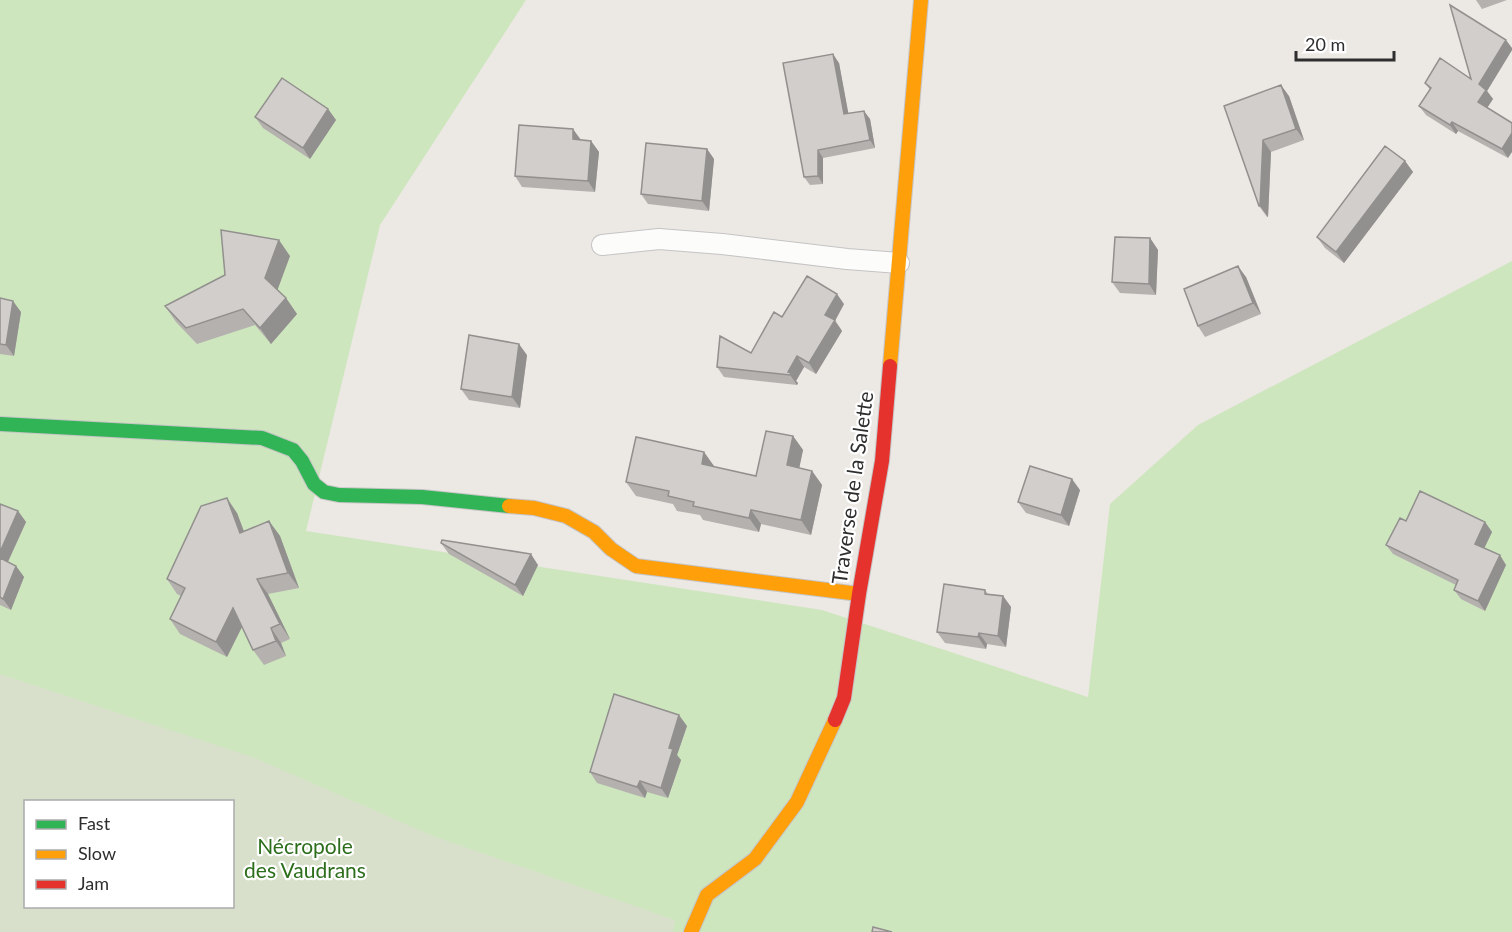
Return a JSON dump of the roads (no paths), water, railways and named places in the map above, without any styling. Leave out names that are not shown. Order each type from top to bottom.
[{"type":"street","name":"Traverse de la Salette","points":[[691,932],[707,895],[755,859],[797,802],[844,698],[882,461],[921,0]]},
{"type":"street","points":[[0,424],[262,438],[293,450],[315,484],[324,492],[339,495],[422,497],[534,508],[566,516],[594,532],[611,549],[636,566],[859,594]]},
{"type":"lane","points":[[602,245],[659,239],[899,263]]},
{"type":"park label","name":"Nécropole des Vaudrans","points":[[305,859]]}]
